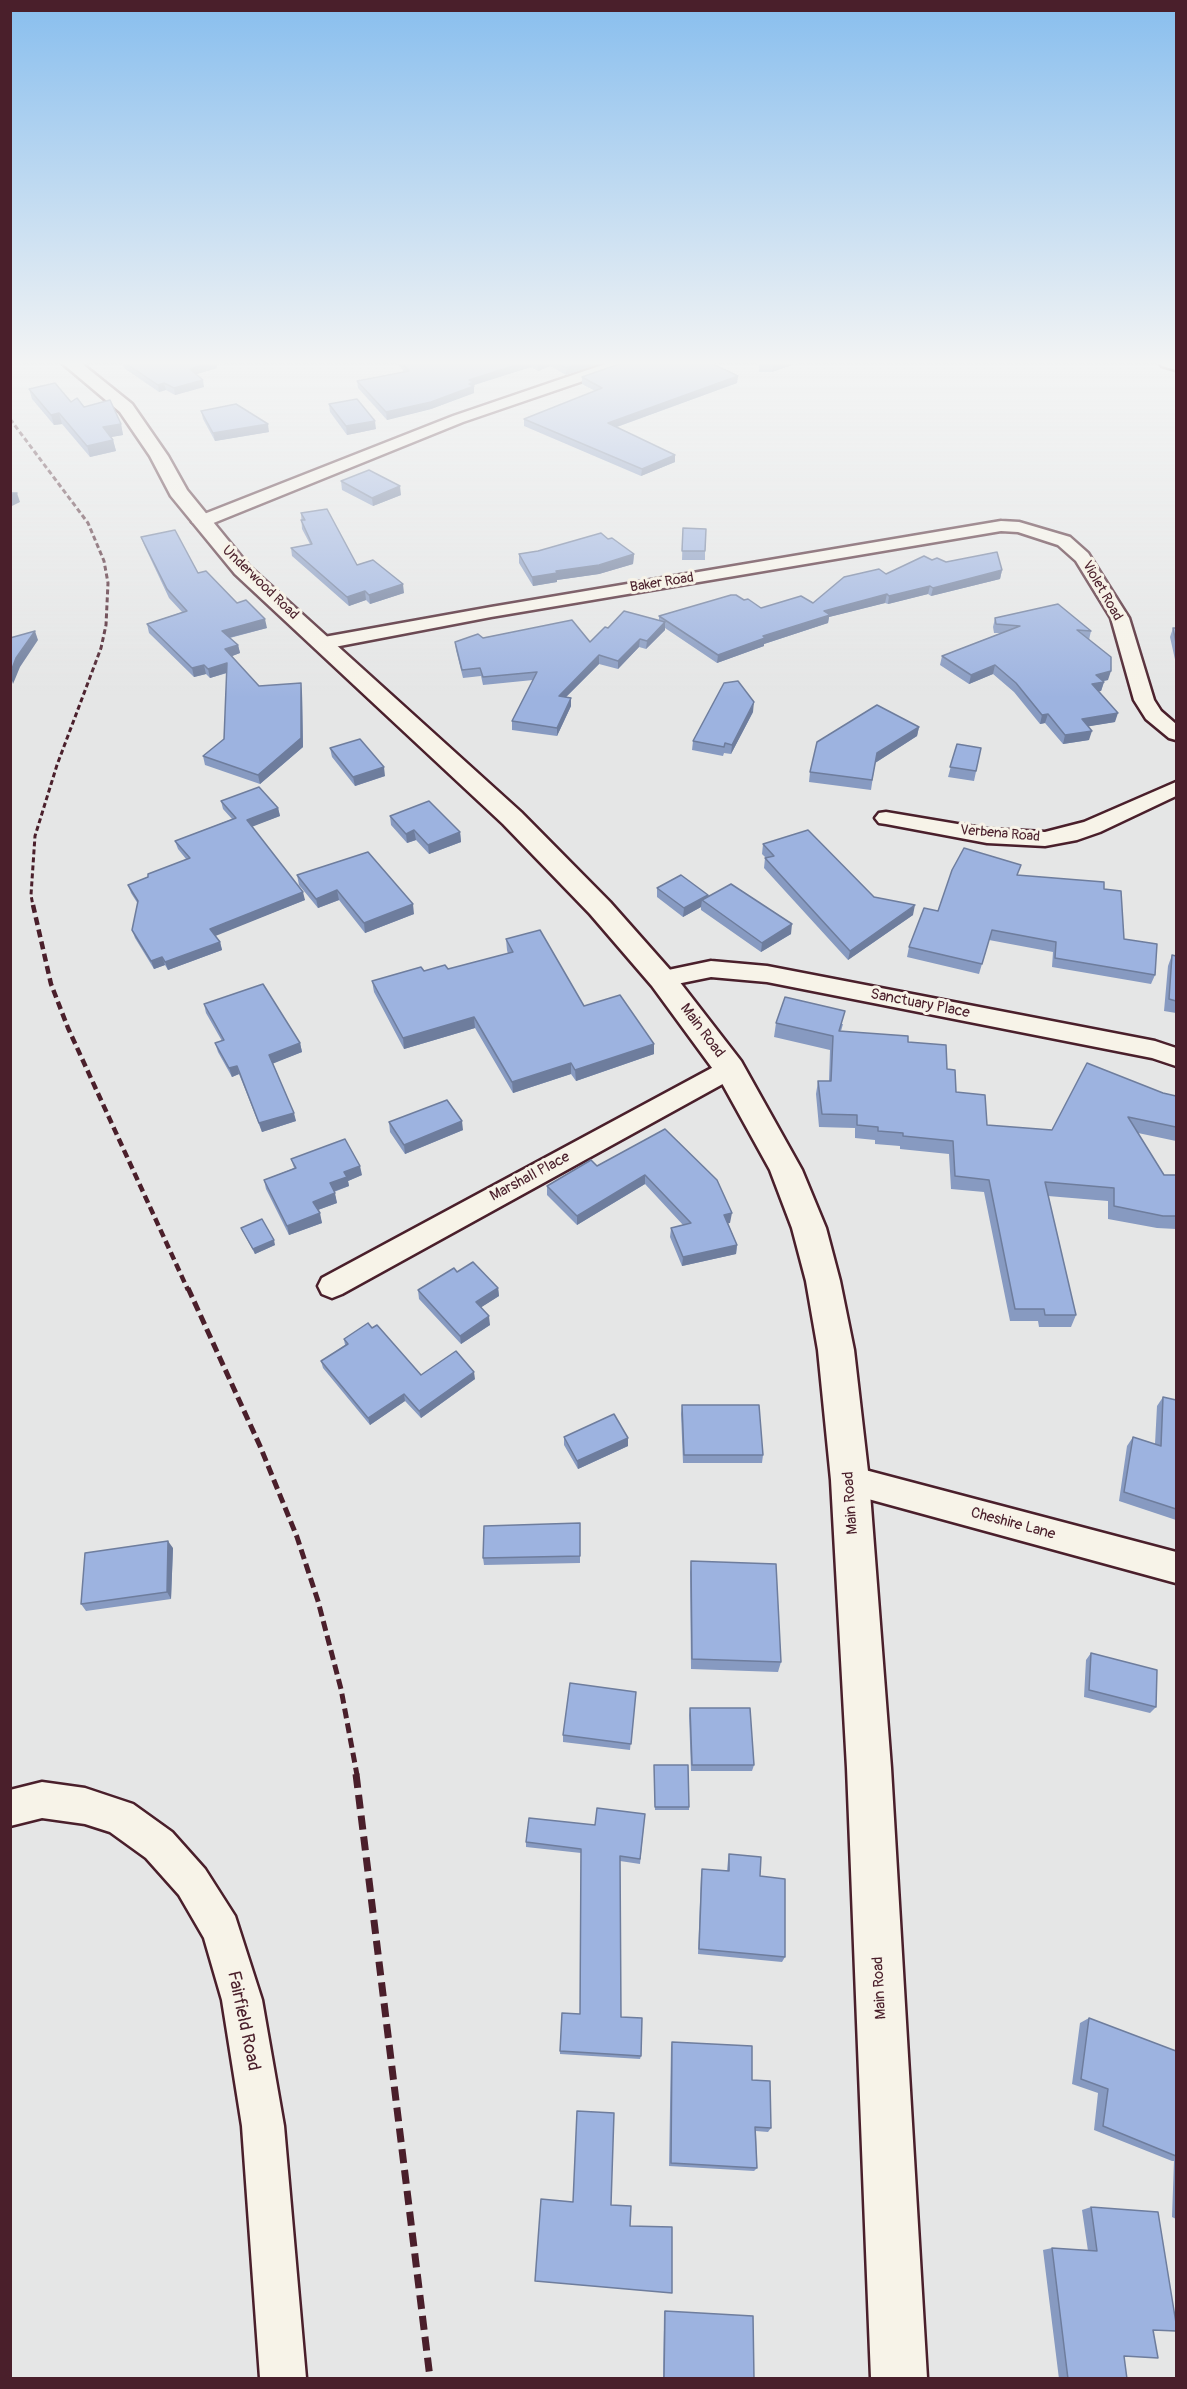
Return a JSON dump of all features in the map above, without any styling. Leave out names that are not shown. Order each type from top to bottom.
[{"type":"main road","name":"Underwood Road","points":[[169,474],[178,492],[200,522],[242,570],[448,759]]},
{"type":"main road","name":"Main Road","points":[[448,759],[600,908],[663,979],[730,1069],[786,1170],[809,1228],[823,1281],[836,1350],[850,1479],[869,1768],[899,2379]]},
{"type":"street","points":[[200,522],[319,474]]},
{"type":"street","name":"Baker Road","points":[[324,643],[491,612],[1001,526]]},
{"type":"street","name":"Violet Road","points":[[1001,526],[1019,527],[1064,541],[1082,557],[1120,618],[1144,700],[1153,714],[1176,734]]},
{"type":"street","name":"Verbena Road","points":[[886,818],[987,836],[1045,839],[1092,827],[1176,788]]},
{"type":"street","name":"Sanctuary Place","points":[[663,979],[711,969],[767,974],[1143,1048],[1176,1057]]},
{"type":"street","name":"Marshall Place","points":[[332,1286],[730,1069]]},
{"type":"street","name":"Cheshire Lane","points":[[850,1479],[1176,1568]]},
{"type":"street","name":"Fairfield Road","points":[[26,1804],[85,1806],[120,1817],[159,1845],[192,1882],[221,1930],[242,2000],[263,2126],[283,2379]]},
{"type":"building","points":[[358,474],[378,474],[400,486],[372,498],[341,481]]},
{"type":"building","points":[[327,509],[357,565],[373,560],[403,584],[369,595],[365,591],[347,597],[291,548],[312,544],[301,520],[305,520],[301,513]]},
{"type":"building","points":[[683,528],[706,529],[705,551],[682,551]]},
{"type":"building","points":[[175,530],[198,573],[206,571],[237,603],[246,600],[265,619],[222,631],[238,645],[225,649],[259,686],[301,683],[301,738],[258,775],[203,756],[224,739],[227,663],[208,669],[204,665],[192,668],[147,624],[187,611],[167,589],[141,537]]},
{"type":"building","points":[[601,533],[634,554],[599,565],[532,577],[519,554],[538,551]]},
{"type":"building","points":[[997,552],[1002,570],[933,588],[930,586],[889,596],[887,594],[824,611],[830,615],[763,636],[765,638],[718,655],[659,616],[731,595],[744,600],[748,599],[761,608],[801,596],[813,603],[844,577],[879,569],[886,574],[924,556],[946,562]]},
{"type":"building","points":[[1058,604],[1091,631],[1077,630],[1111,657],[1111,671],[1096,675],[1104,682],[1092,684],[1118,713],[1082,719],[1092,731],[1065,735],[1048,714],[1042,715],[1016,683],[995,665],[971,675],[942,656],[1020,626],[996,624],[995,618]]},
{"type":"building","points":[[624,611],[665,622],[647,641],[640,639],[618,661],[599,655],[559,696],[571,698],[557,728],[512,721],[537,672],[483,677],[480,668],[462,670],[455,642],[478,634],[483,638],[572,620],[590,642]]},
{"type":"building","points":[[35,631],[16,658],[10,674],[10,638]]},
{"type":"building","points":[[738,681],[754,702],[732,745],[725,743],[724,747],[693,741],[724,683]]},
{"type":"building","points":[[877,705],[919,727],[877,753],[872,780],[810,772],[817,742]]},
{"type":"building","points":[[360,739],[384,767],[353,777],[330,748]]},
{"type":"building","points":[[957,744],[981,748],[976,771],[950,767]]},
{"type":"building","points":[[259,787],[278,808],[247,820],[303,892],[210,929],[220,942],[165,962],[162,957],[151,961],[132,930],[138,901],[128,885],[148,877],[148,874],[190,858],[175,841],[236,818],[221,801]]},
{"type":"building","points":[[429,801],[460,832],[428,845],[414,830],[406,834],[390,816]]},
{"type":"building","points":[[808,830],[874,897],[915,905],[850,951],[765,858],[774,856],[763,844]]},
{"type":"building","points":[[964,848],[1021,865],[1017,875],[1104,882],[1104,889],[1121,891],[1124,939],[1157,944],[1155,975],[1055,958],[1056,942],[992,930],[982,964],[909,947],[924,908],[938,911],[952,870]]},
{"type":"building","points":[[368,852],[413,904],[364,923],[337,890],[316,899],[297,875]]},
{"type":"building","points":[[681,875],[708,895],[684,908],[657,888]]},
{"type":"building","points":[[731,884],[792,924],[762,943],[702,900]]},
{"type":"building","points":[[540,930],[584,1006],[620,995],[654,1044],[575,1070],[571,1063],[512,1082],[474,1017],[403,1038],[372,981],[421,967],[424,971],[445,965],[448,969],[513,952],[506,939]]},
{"type":"building","points":[[1172,955],[1176,956],[1176,1001],[1169,999]]},
{"type":"building","points":[[263,984],[300,1043],[269,1055],[294,1113],[259,1123],[237,1066],[229,1068],[215,1043],[224,1040],[204,1004]]},
{"type":"building","points":[[785,997],[845,1011],[839,1031],[908,1036],[908,1042],[946,1045],[947,1069],[955,1070],[956,1092],[985,1095],[987,1125],[1052,1130],[1087,1063],[1176,1096],[1176,1127],[1128,1117],[1164,1175],[1176,1175],[1176,1216],[1163,1216],[1114,1206],[1114,1188],[1045,1182],[1076,1315],[1045,1315],[1044,1309],[1015,1309],[989,1180],[955,1176],[953,1141],[878,1131],[878,1127],[857,1125],[857,1115],[822,1114],[818,1081],[831,1081],[833,1036],[776,1023]]},
{"type":"building","points":[[447,1100],[462,1121],[404,1145],[389,1122]]},
{"type":"building","points":[[665,1129],[717,1180],[732,1213],[724,1215],[737,1245],[683,1257],[671,1228],[691,1223],[645,1175],[577,1216],[547,1186],[591,1160],[597,1166]]},
{"type":"building","points":[[345,1139],[360,1166],[344,1172],[347,1177],[330,1183],[335,1193],[313,1202],[320,1213],[287,1226],[264,1180],[296,1168],[291,1159]]},
{"type":"building","points":[[262,1219],[274,1240],[253,1249],[241,1228]]},
{"type":"building","points":[[473,1262],[498,1288],[476,1302],[489,1316],[460,1336],[418,1290],[454,1268],[457,1272]]},
{"type":"building","points":[[368,1323],[372,1328],[377,1325],[421,1375],[456,1351],[474,1372],[419,1411],[404,1394],[368,1418],[321,1361],[348,1344],[344,1339]]},
{"type":"building","points":[[1163,1397],[1176,1400],[1176,1509],[1124,1492],[1133,1437],[1161,1446]]},
{"type":"building","points":[[682,1405],[759,1405],[763,1455],[684,1455]]},
{"type":"building","points":[[614,1414],[628,1438],[577,1461],[564,1437]]},
{"type":"building","points":[[580,1523],[580,1556],[483,1558],[484,1526]]},
{"type":"building","points":[[168,1541],[167,1592],[81,1604],[85,1553]]},
{"type":"building","points":[[691,1561],[776,1564],[781,1662],[692,1659]]},
{"type":"building","points":[[1091,1653],[1157,1670],[1156,1707],[1089,1690]]},
{"type":"building","points":[[570,1683],[636,1692],[631,1744],[563,1735]]},
{"type":"building","points":[[690,1708],[750,1708],[754,1765],[692,1765]]},
{"type":"building","points":[[654,1765],[688,1765],[689,1807],[655,1807]]},
{"type":"building","points":[[597,1808],[645,1814],[640,1859],[620,1856],[621,2017],[642,2018],[641,2056],[560,2051],[562,2013],[580,2014],[581,1849],[526,1842],[529,1818],[595,1825]]},
{"type":"building","points":[[729,1854],[761,1857],[760,1876],[785,1879],[785,1957],[699,1949],[702,1869],[729,1871]]},
{"type":"building","points":[[1089,2018],[1176,2051],[1176,2156],[1103,2126],[1108,2089],[1081,2079]]},
{"type":"building","points":[[672,2042],[752,2046],[752,2080],[770,2081],[771,2128],[755,2127],[757,2168],[671,2163]]},
{"type":"building","points":[[577,2111],[614,2113],[611,2205],[631,2206],[630,2226],[672,2227],[672,2293],[535,2281],[541,2199],[573,2202]]},
{"type":"building","points":[[1091,2207],[1158,2212],[1176,2331],[1153,2330],[1158,2358],[1124,2356],[1127,2379],[1068,2379],[1052,2248],[1097,2251]]},
{"type":"building","points":[[665,2311],[753,2316],[754,2379],[664,2379]]},
{"type":"railway","points":[[33,906],[31,895],[35,836],[57,765],[101,648],[106,625],[108,583],[104,561],[88,523],[52,474]]},
{"type":"railway","points":[[33,905],[51,984],[68,1028],[188,1290]]},
{"type":"railway","points":[[188,1288],[260,1446],[297,1537],[318,1601],[341,1689],[357,1775]]},
{"type":"railway","points":[[356,1774],[430,2378]]}]
